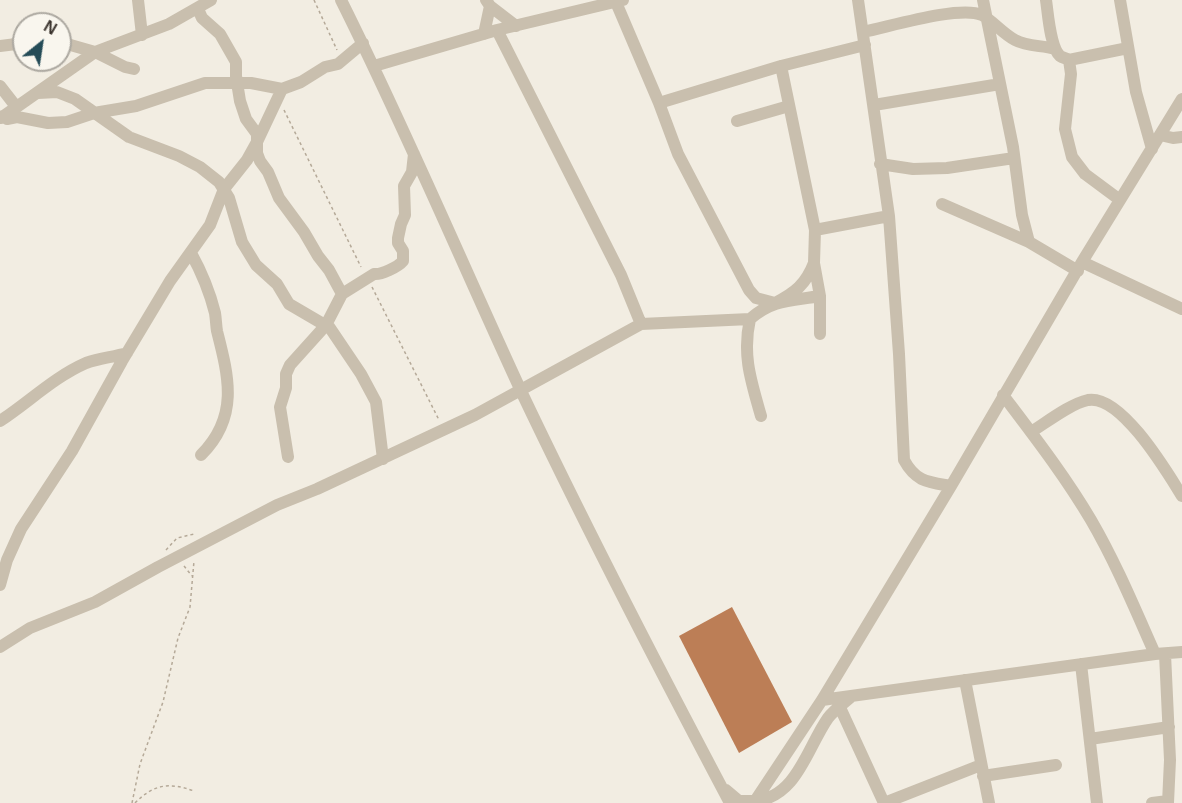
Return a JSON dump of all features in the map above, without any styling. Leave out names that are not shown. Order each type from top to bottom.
[{"type":"street","points":[[138,0],[142,35]]},
{"type":"street","points":[[1,117],[95,52],[169,24],[211,0]]},
{"type":"street","points":[[341,0],[374,66],[584,523],[730,803]]},
{"type":"street","points":[[374,66],[497,30],[618,0],[678,154],[749,290],[756,298],[775,303],[820,296]]},
{"type":"street","points":[[858,0],[889,216],[904,460],[918,478],[951,486]]},
{"type":"street","points":[[982,0],[1029,242]]},
{"type":"street","points":[[1046,0],[1055,49],[1060,56],[1069,60],[1128,48]]},
{"type":"street","points":[[1120,0],[1136,92],[1152,149]]},
{"type":"street","points":[[488,3],[516,26]]},
{"type":"street","points":[[483,34],[488,3]]},
{"type":"street","points":[[198,9],[202,18],[220,34],[234,58],[246,119],[257,134],[258,157],[268,172],[279,198],[329,270],[342,294]]},
{"type":"street","points":[[659,103],[864,38],[956,12],[984,16],[1017,41],[1030,46],[1055,49]]},
{"type":"street","points":[[497,30],[621,276],[641,324]]},
{"type":"street","points":[[1,575],[21,529],[72,451],[170,281],[213,221],[224,189],[247,160],[280,94],[320,69],[342,61],[363,43]]},
{"type":"street","points":[[72,45],[95,52],[134,69]]},
{"type":"street","points":[[1069,60],[1071,74],[1065,129],[1072,157],[1085,174],[1120,200]]},
{"type":"street","points":[[781,66],[815,230],[814,263],[820,296],[820,334]]},
{"type":"street","points":[[1,117],[58,123],[72,121],[94,113],[132,107],[195,85],[237,82],[280,94]]},
{"type":"street","points":[[874,105],[1000,84]]},
{"type":"street","points":[[0,86],[18,106]]},
{"type":"street","points":[[38,93],[61,93],[80,102],[129,137],[162,148],[200,167],[219,182],[229,198],[239,234],[256,265],[277,284],[289,304],[326,325],[336,335],[359,370],[376,402],[383,459]]},
{"type":"street","points":[[755,801],[822,700],[1182,99]]},
{"type":"street","points":[[737,121],[789,106]]},
{"type":"street","points":[[1160,135],[1173,138],[1182,137]]},
{"type":"street","points":[[288,457],[280,406],[286,388],[286,374],[293,361],[326,325],[342,294],[374,274],[395,267],[403,261],[403,251],[398,238],[400,224],[405,215],[404,186],[411,172],[414,154]]},
{"type":"street","points":[[880,164],[913,169],[947,168],[1014,158]]},
{"type":"street","points":[[942,204],[1182,309]]},
{"type":"street","points":[[815,230],[889,216]]},
{"type":"street","points":[[191,253],[214,311],[226,366],[228,396],[228,405],[220,432],[201,455]]},
{"type":"street","points":[[0,647],[30,628],[95,602],[277,505],[317,489],[475,416],[641,324],[750,319],[764,307],[800,288],[809,276],[814,263]]},
{"type":"street","points":[[750,319],[747,335],[747,363],[761,416]]},
{"type":"street","points":[[0,421],[48,385],[74,370],[105,356],[127,352]]},
{"type":"street","points":[[1004,395],[1065,479],[1091,520],[1160,654],[1169,727],[1168,802],[1152,803]]},
{"type":"street","points":[[1031,432],[1077,404],[1088,400],[1107,403],[1152,449],[1182,496]]},
{"type":"street","points":[[822,700],[837,702],[854,694],[1182,652]]},
{"type":"street","points":[[1081,664],[1097,803]]},
{"type":"street","points":[[965,680],[989,803]]},
{"type":"street","points":[[721,786],[740,801],[768,800],[784,789],[797,772],[837,702]]},
{"type":"street","points":[[837,702],[884,803],[982,771],[1056,765]]},
{"type":"street","points":[[1090,739],[1169,727]]},
{"type":"path","points":[[314,0],[342,61]]},
{"type":"path","points":[[280,94],[365,274]]},
{"type":"path","points":[[370,285],[444,430]]},
{"type":"path","points":[[134,803],[140,764],[163,702],[178,638],[190,607],[194,548]]},
{"type":"path","points":[[177,557],[192,577]]},
{"type":"path","points":[[134,803],[146,792],[162,786],[178,786],[194,791]]},
{"type":"building","points":[[732,607],[792,722],[739,753],[679,636]]}]
